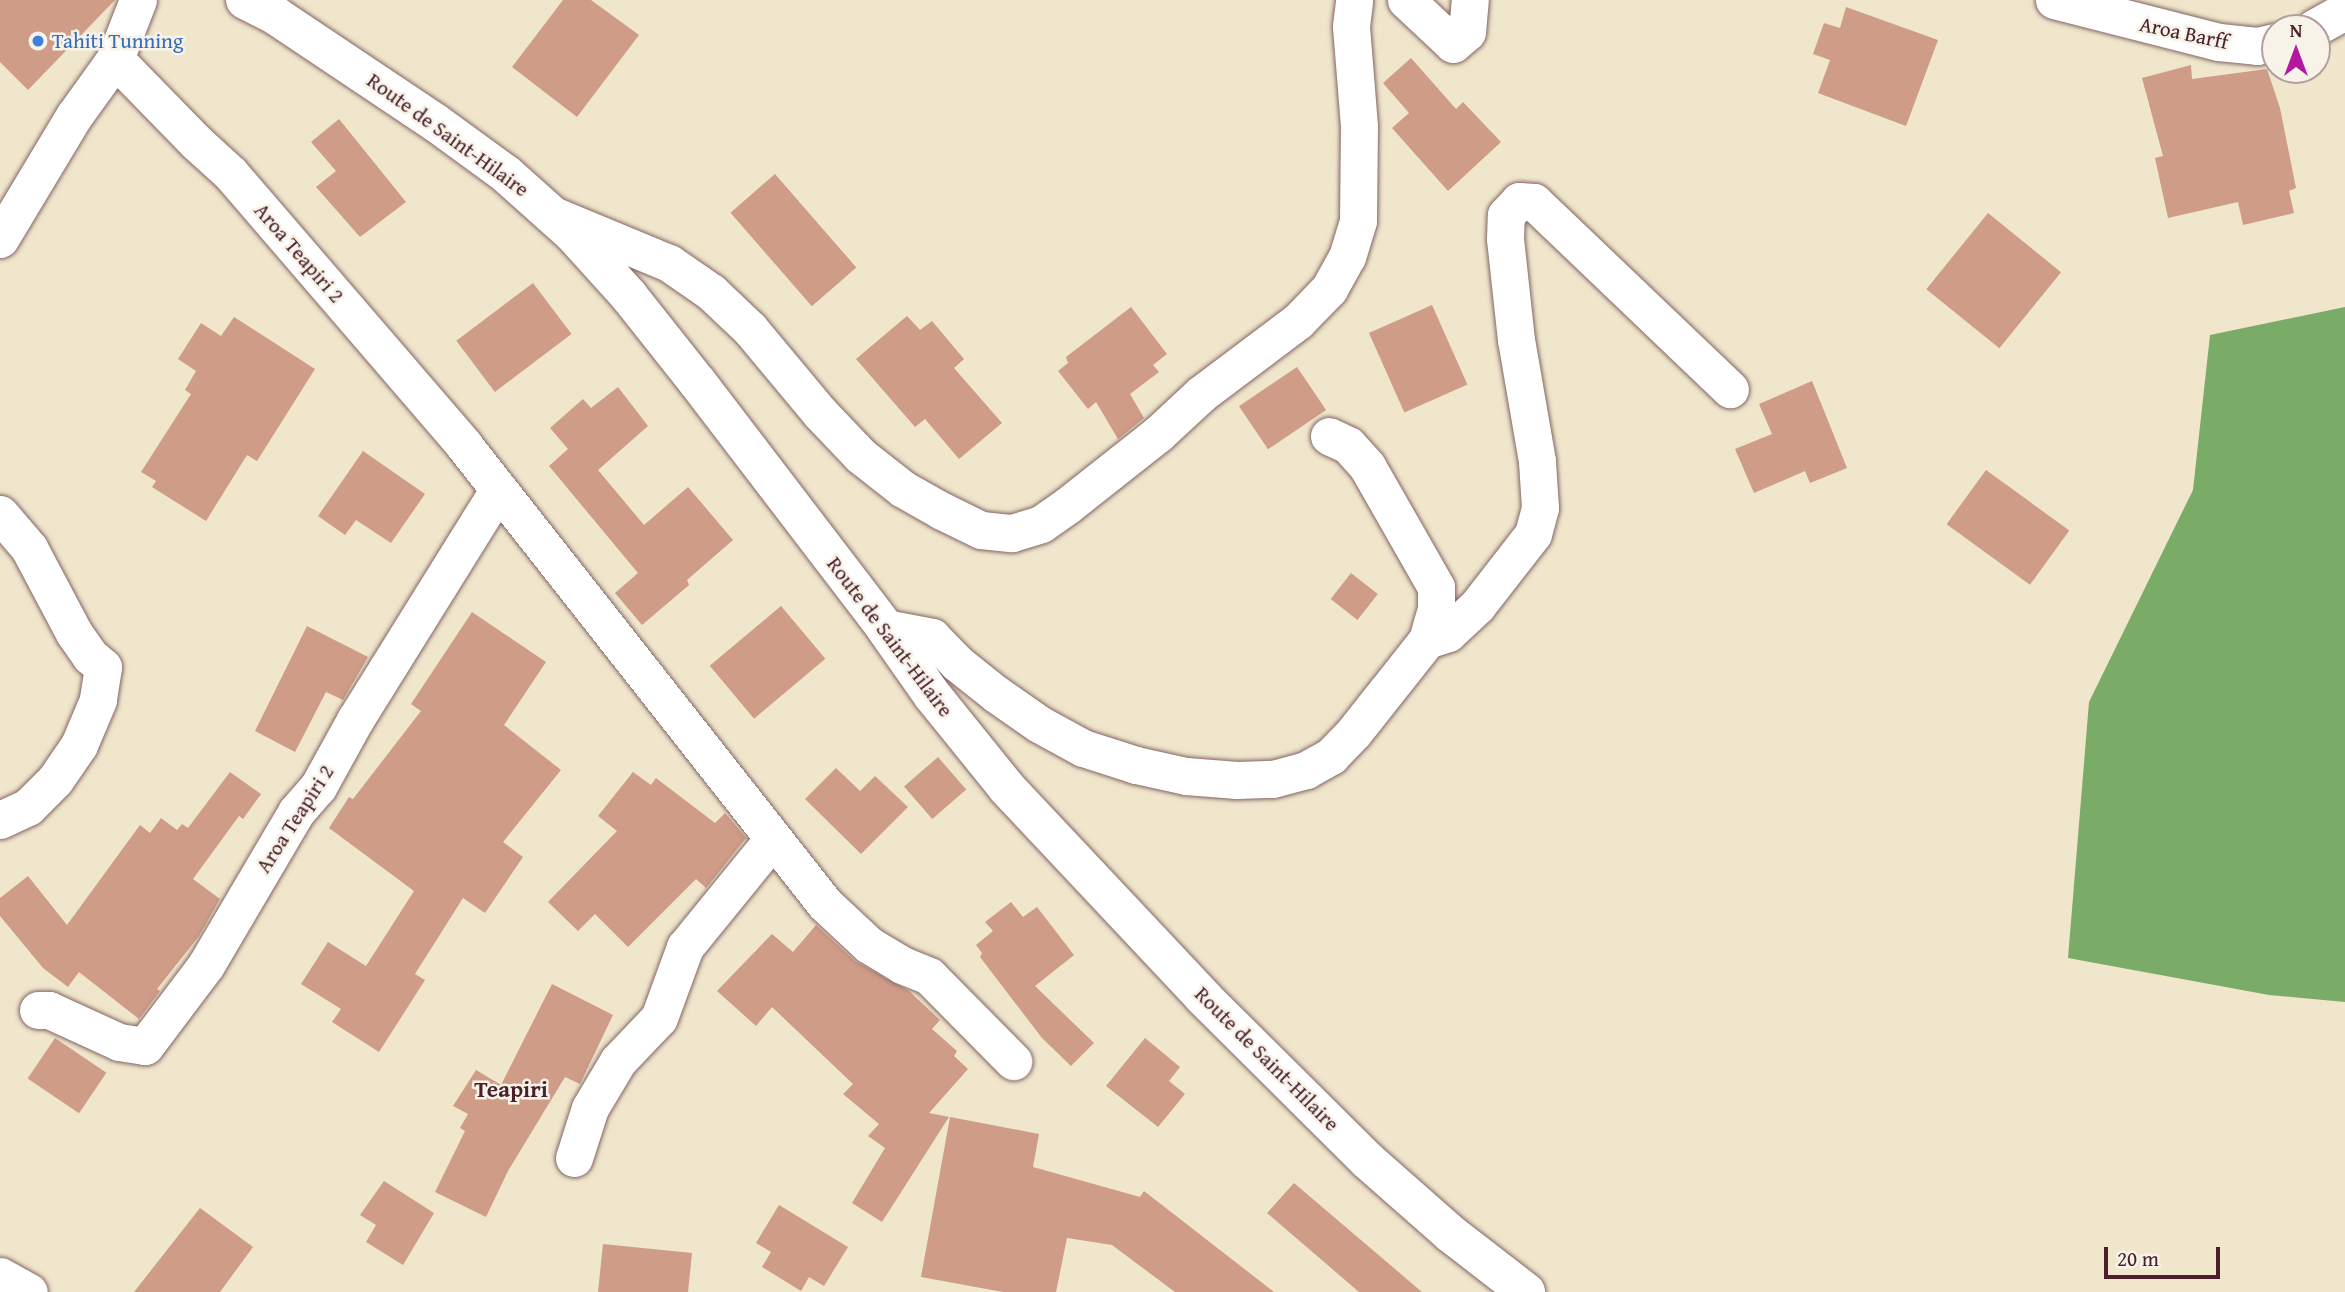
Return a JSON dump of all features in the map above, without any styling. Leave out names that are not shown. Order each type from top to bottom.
[{"type":"main road","name":"Route de Saint-Hilaire","points":[[246,0],[275,16],[436,123],[506,174],[552,215],[629,296],[885,628],[932,695],[1007,788],[1203,997],[1367,1160],[1451,1234],[1526,1292]]},
{"type":"street","points":[[0,239],[74,116],[115,59],[138,0]]},
{"type":"street","points":[[552,215],[679,270],[711,292],[750,329],[861,456],[903,489],[942,511],[981,530],[1012,533],[1041,524],[1068,505],[1158,434],[1200,394],[1298,321],[1329,289],[1347,257],[1358,221],[1359,126],[1352,26],[1354,0]]},
{"type":"street","points":[[1406,0],[1453,44],[1467,32],[1470,0]]},
{"type":"street","name":"Aroa Barff","points":[[2054,0],[2219,42],[2261,45]]},
{"type":"street","name":"Aroa Teapiri 2","points":[[115,59],[231,174],[455,435],[825,904],[869,946],[902,965],[929,975],[1013,1060]]},
{"type":"street","points":[[1427,640],[1448,633],[1477,606],[1533,534],[1540,508],[1537,461],[1517,340],[1505,239],[1506,215],[1519,201],[1534,202],[1730,389]]},
{"type":"street","points":[[885,628],[932,637],[957,663],[996,694],[1039,724],[1083,748],[1173,773],[1237,780],[1273,779],[1306,770],[1331,755],[1354,732],[1427,640],[1436,608],[1436,587],[1367,466],[1348,445],[1329,436]]},
{"type":"street","name":"Aroa Teapiri 2","points":[[37,1010],[49,1010],[119,1042],[145,1046],[206,965],[296,812],[318,787],[355,720],[498,490]]},
{"type":"street","points":[[0,514],[29,548],[74,633],[90,656],[103,667],[98,700],[79,745],[55,780],[28,807],[0,820]]},
{"type":"street","points":[[574,1158],[590,1108],[618,1060],[659,1018],[685,947],[772,840]]},
{"type":"street","points":[[0,1276],[29,1292]]},
{"type":"green space","points":[[2345,307],[2345,1002],[2269,995],[2068,958],[2089,702],[2193,490],[2210,335]]},
{"type":"building","name":"Tahiti Tunning","points":[[0,0],[115,0],[28,90],[0,62]]},
{"type":"building","points":[[563,0],[591,0],[639,35],[577,117],[512,67]]},
{"type":"building","points":[[1846,7],[1938,40],[1906,126],[1818,93],[1830,60],[1813,54],[1824,23],[1840,28]]},
{"type":"building","points":[[1411,58],[1456,109],[1463,102],[1501,142],[1448,191],[1392,128],[1409,113],[1383,83]]},
{"type":"building","points":[[2191,65],[2192,79],[2261,70],[2261,84],[2272,84],[2280,108],[2296,188],[2289,191],[2294,213],[2243,225],[2238,202],[2168,218],[2155,158],[2163,156],[2142,78]]},
{"type":"building","points":[[339,119],[406,202],[360,237],[316,187],[336,171],[311,142]]},
{"type":"building","points":[[775,174],[856,268],[812,306],[730,213]]},
{"type":"building","points":[[1988,213],[2061,272],[1999,348],[1926,289]]},
{"type":"building","points":[[533,283],[572,334],[495,392],[456,341]]},
{"type":"building","points":[[1432,305],[1467,384],[1404,413],[1369,333]]},
{"type":"building","points":[[1131,307],[1167,354],[1153,365],[1159,372],[1130,394],[1144,418],[1118,439],[1096,402],[1088,409],[1058,371],[1068,363],[1066,357]]},
{"type":"building","points":[[907,316],[920,330],[932,321],[964,359],[954,368],[1002,423],[959,459],[925,419],[915,427],[856,359]]},
{"type":"building","points":[[234,317],[315,369],[257,461],[247,455],[206,521],[152,487],[156,481],[141,472],[191,394],[185,390],[196,371],[178,359],[201,323],[221,336]]},
{"type":"building","points":[[1297,367],[1326,410],[1268,449],[1239,406]]},
{"type":"building","points":[[1812,381],[1847,468],[1810,483],[1805,471],[1754,493],[1735,449],[1772,434],[1759,404]]},
{"type":"building","points":[[618,387],[648,426],[598,470],[644,525],[688,487],[733,540],[687,580],[689,585],[642,625],[615,593],[638,573],[549,466],[568,449],[550,428],[583,399],[591,408]]},
{"type":"building","points":[[363,451],[425,494],[391,543],[356,520],[345,535],[318,516]]},
{"type":"building","points":[[1986,470],[2069,531],[2030,585],[1947,524]]},
{"type":"building","points":[[1351,573],[1378,594],[1357,620],[1331,599]]},
{"type":"building","points":[[781,606],[825,659],[754,719],[710,666]]},
{"type":"building","points":[[472,612],[546,662],[504,725],[561,770],[503,842],[523,857],[485,913],[463,898],[415,974],[425,980],[379,1052],[332,1022],[341,1009],[301,984],[328,942],[366,966],[414,891],[329,828],[349,797],[353,799],[421,711],[411,704]]},
{"type":"building","points":[[307,626],[368,657],[343,700],[326,692],[295,752],[255,731]]},
{"type":"building","points":[[938,757],[966,789],[932,819],[904,787]]},
{"type":"building","points":[[836,768],[860,791],[875,776],[908,807],[861,854],[805,799]]},
{"type":"building","points":[[230,772],[261,794],[243,819],[239,816],[193,879],[220,899],[199,936],[157,989],[160,991],[139,1019],[79,972],[68,987],[43,968],[0,916],[0,898],[28,876],[67,925],[140,825],[150,833],[161,818],[177,830],[182,824],[188,828]]},
{"type":"building","points":[[633,772],[651,785],[656,778],[715,823],[725,813],[746,838],[706,888],[696,879],[628,947],[595,914],[578,931],[548,902],[617,831],[598,816]]},
{"type":"building","points":[[1011,902],[1023,917],[1037,907],[1074,955],[1035,986],[1094,1043],[1071,1066],[1042,1038],[980,957],[982,953],[976,945],[993,931],[985,922]]},
{"type":"building","points":[[816,925],[855,961],[909,991],[940,1020],[932,1029],[957,1051],[954,1056],[968,1069],[929,1113],[949,1117],[882,1222],[852,1203],[885,1148],[868,1136],[879,1124],[843,1094],[853,1084],[772,1007],[756,1026],[717,991],[772,934],[793,952]]},
{"type":"building","points":[[552,984],[613,1015],[580,1084],[565,1077],[508,1171],[486,1217],[435,1192],[465,1131],[460,1128],[468,1114],[453,1106],[476,1070],[501,1085]]},
{"type":"building","points":[[55,1038],[106,1073],[79,1113],[28,1079]]},
{"type":"building","points":[[1145,1038],[1180,1067],[1169,1081],[1185,1094],[1158,1127],[1106,1086]]},
{"type":"building","points":[[950,1117],[1039,1134],[1033,1167],[1140,1197],[1144,1191],[1274,1292],[1175,1292],[1112,1245],[1067,1238],[1056,1292],[1003,1292],[921,1277]]},
{"type":"building","points":[[384,1181],[434,1213],[403,1265],[366,1242],[376,1225],[360,1215]]},
{"type":"building","points":[[1294,1183],[1422,1292],[1359,1292],[1267,1213]]},
{"type":"building","points":[[779,1205],[848,1247],[824,1286],[809,1277],[801,1291],[762,1267],[771,1252],[756,1243]]},
{"type":"building","points":[[200,1208],[253,1247],[220,1292],[134,1292]]},
{"type":"building","points":[[603,1244],[692,1253],[688,1292],[598,1292]]},
{"type":"place","name":"Tahiti Tunning","points":[[38,41]]},
{"type":"district","name":"Teapiri","points":[[511,1089]]}]
